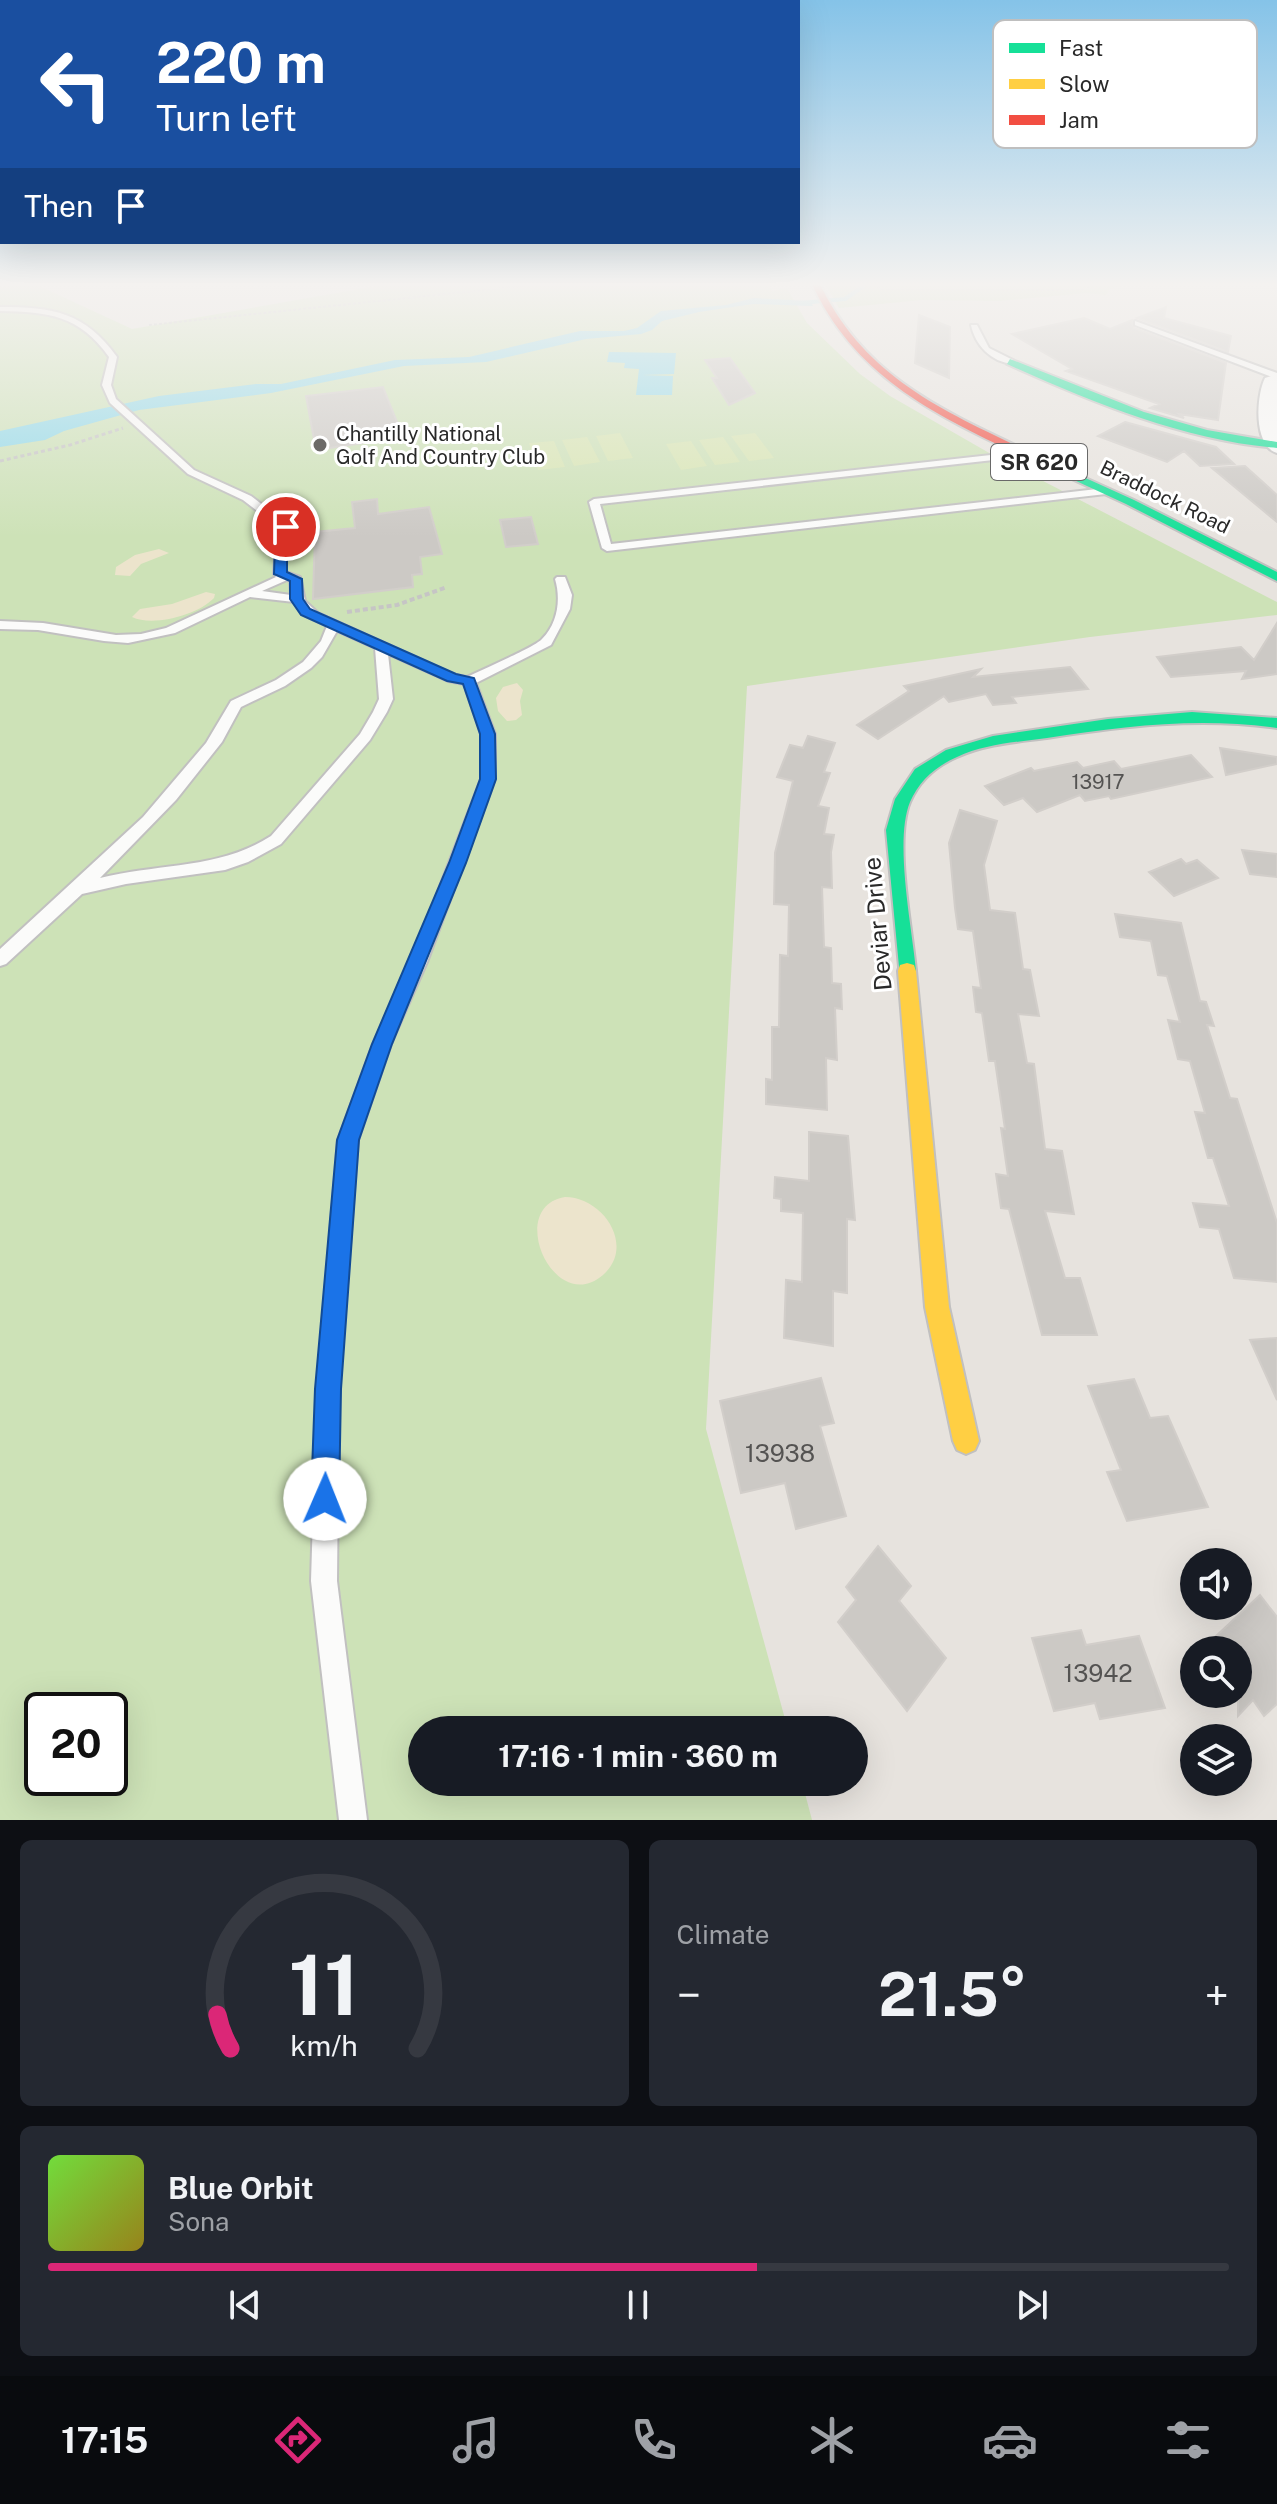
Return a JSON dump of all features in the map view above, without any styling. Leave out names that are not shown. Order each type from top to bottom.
[{"type":"street","name":"Braddock Road","points":[[877,367],[953,416],[1277,577]]},
{"type":"street","points":[[1021,367],[1142,419],[1205,436],[1276,446],[1267,421],[1266,402],[1271,382],[1277,377]]},
{"type":"street","name":"Deviar Drive","points":[[966,1441],[937,1307],[896,861],[896,814],[914,780],[935,762],[980,744],[1155,716],[1193,713],[1277,723]]},
{"type":"lane","points":[[110,367],[107,394],[191,472],[247,498],[291,532],[281,542],[280,574],[296,579],[296,599],[306,612],[314,616],[452,678],[469,681],[547,642],[564,609],[566,595],[561,579]]},
{"type":"lane","points":[[1251,367],[1277,377]]},
{"type":"lane","points":[[1026,454],[594,502],[607,548],[1106,491]]},
{"type":"lane","points":[[0,625],[43,627],[114,639],[141,638],[181,627],[204,617],[231,599],[287,576]]},
{"type":"lane","points":[[249,593],[296,599]]},
{"type":"lane","points":[[0,959],[127,846],[176,792],[226,728],[236,704],[308,666],[323,651],[334,625]]},
{"type":"lane","points":[[81,888],[128,878],[221,866],[262,850],[276,840],[365,737],[380,712],[386,699],[381,646]]},
{"type":"lane","points":[[353,1820],[324,1581],[328,1389],[348,1140],[382,1044],[419,962],[488,779],[488,734],[469,681]]},
{"type":"path","points":[[0,461],[70,445],[134,419]]},
{"type":"path","points":[[314,616],[397,605],[447,587]]},
{"type":"green space","name":"Chantilly National Golf And Country Club","points":[[0,367],[853,367],[890,396],[991,454],[1277,602],[1277,615],[1090,637],[747,686],[706,1429],[784,1716],[408,1716],[408,1796],[806,1796],[812,1820],[0,1820]]},
{"type":"green space","points":[[620,433],[633,458],[608,461],[596,436]]},
{"type":"green space","points":[[755,433],[774,458],[749,461],[731,436]]},
{"type":"green space","points":[[587,437],[600,462],[574,466],[562,440]]},
{"type":"green space","points":[[723,437],[740,462],[715,465],[699,440]]},
{"type":"green space","points":[[554,441],[565,467],[538,470],[529,443]]},
{"type":"green space","points":[[691,441],[707,466],[681,470],[666,444]]},
{"type":"sand","points":[[159,549],[169,553],[141,564],[130,576],[115,575],[116,567],[135,555]]},
{"type":"sand","points":[[206,592],[215,594],[214,598],[187,614],[151,621],[132,617],[140,609],[172,604]]},
{"type":"sand","points":[[517,683],[523,690],[520,701],[522,715],[516,720],[507,721],[498,711],[496,698],[503,687]]},
{"type":"sand","points":[[565,1197],[592,1205],[611,1225],[615,1238],[616,1251],[612,1263],[603,1275],[585,1284],[568,1282],[554,1271],[543,1256],[538,1237],[539,1219],[547,1205]]},
{"type":"water","points":[[362,367],[399,367],[271,393],[139,410],[64,431],[45,440],[0,447],[0,431],[159,396],[256,384],[281,384]]},
{"type":"water","points":[[675,367],[674,374],[642,375],[673,376],[672,395],[636,395],[639,369],[624,368]]},
{"type":"building","points":[[710,367],[736,367],[755,393],[729,405],[712,378],[717,378]]},
{"type":"building","points":[[924,367],[949,367],[949,378]]},
{"type":"building","points":[[1068,367],[1225,367],[1218,420],[1179,414],[1184,418],[1150,408],[1159,404],[1066,371],[1072,369]]},
{"type":"building","points":[[383,387],[403,437],[316,450],[306,396]]},
{"type":"building","points":[[1125,422],[1216,447],[1234,464],[1200,466],[1184,451],[1167,462],[1098,436]]},
{"type":"building","points":[[1245,466],[1277,495],[1277,522],[1212,468]]},
{"type":"building","points":[[377,499],[378,514],[429,507],[442,554],[420,557],[422,574],[412,575],[413,587],[313,599],[315,532],[355,528],[352,502]]},
{"type":"building","points":[[531,517],[538,544],[506,547],[500,520]]},
{"type":"building","points":[[1277,623],[1277,674],[1242,679],[1246,671],[1171,677],[1157,657],[1241,647],[1254,660]]},
{"type":"building","points":[[1070,667],[1088,689],[1012,697],[1016,703],[993,705],[986,694],[949,702],[944,696],[878,739],[857,725],[909,691],[904,686],[981,669],[973,677]]},
{"type":"building","points":[[808,736],[835,743],[824,772],[830,773],[818,806],[829,808],[824,834],[834,835],[832,888],[822,887],[824,947],[831,948],[832,983],[841,984],[842,1009],[835,1008],[837,1060],[826,1058],[827,1110],[766,1104],[766,1079],[772,1080],[772,1027],[779,1027],[780,955],[788,956],[789,905],[774,904],[775,853],[793,781],[777,777],[790,745],[803,748]]},
{"type":"building","points":[[1220,748],[1277,757],[1277,764],[1226,775]]},
{"type":"building","points":[[1191,755],[1212,777],[1111,799],[1109,796],[1085,801],[1080,795],[1037,812],[1023,798],[1004,805],[985,786],[1031,768],[1034,771],[1077,762],[1083,768],[1114,761],[1121,769]]},
{"type":"building","points":[[960,810],[997,821],[984,865],[990,910],[1015,913],[1023,969],[1030,970],[1039,1016],[1018,1014],[1027,1063],[1034,1064],[1045,1149],[1062,1151],[1074,1214],[1045,1211],[1065,1278],[1080,1278],[1097,1335],[1042,1335],[1009,1209],[1001,1208],[996,1174],[1008,1176],[995,1061],[989,1061],[982,1013],[976,1012],[973,987],[981,988],[973,931],[958,929],[955,908],[949,843]]},
{"type":"building","points":[[1242,850],[1277,854],[1277,877],[1250,874]]},
{"type":"building","points":[[1181,859],[1186,864],[1197,860],[1218,878],[1174,896],[1149,872]]},
{"type":"building","points":[[1115,914],[1181,923],[1200,1001],[1206,1002],[1214,1026],[1207,1025],[1230,1098],[1237,1099],[1277,1223],[1277,1282],[1234,1278],[1219,1229],[1200,1227],[1193,1203],[1229,1206],[1213,1158],[1208,1158],[1195,1112],[1205,1113],[1190,1061],[1178,1059],[1168,1020],[1180,1022],[1167,976],[1158,975],[1151,941],[1120,937]]},
{"type":"building","points":[[809,1132],[848,1136],[855,1220],[847,1219],[847,1293],[833,1291],[833,1346],[784,1338],[786,1280],[802,1282],[803,1213],[781,1211],[781,1199],[774,1198],[775,1177],[809,1181]]},
{"type":"building","points":[[1277,1338],[1277,1400],[1250,1340]]},
{"type":"building","points":[[821,1378],[834,1423],[820,1426],[846,1516],[796,1529],[785,1483],[741,1493],[720,1401]]},
{"type":"building","points":[[1134,1379],[1150,1418],[1168,1416],[1208,1507],[1127,1521],[1107,1472],[1121,1470],[1088,1386]]},
{"type":"building","points":[[878,1546],[911,1586],[899,1601],[946,1658],[907,1711],[838,1622],[856,1600],[846,1587]]},
{"type":"building","points":[[1260,1595],[1277,1617],[1277,1704],[1264,1716],[1252,1701],[1252,1636],[1216,1636],[1233,1620],[1252,1620],[1252,1602]]},
{"type":"building","points":[[1081,1630],[1086,1645],[1139,1636],[1165,1708],[1100,1719],[1095,1703],[1054,1711],[1032,1638]]},
{"type":"traffic: fast","points":[[1021,367],[1140,414],[1207,433],[1276,445]]},
{"type":"traffic: fast","points":[[1026,454],[1130,502],[1277,577]]},
{"type":"traffic: fast","points":[[907,971],[894,830],[908,790],[929,766],[951,753],[979,744],[1108,724],[1192,717],[1277,723]]},
{"type":"traffic: slow","points":[[907,971],[937,1307],[966,1441]]},
{"type":"traffic: jam","points":[[876,367],[924,402],[1026,454]]},
{"type":"place","name":"Chantilly National Golf And Country Club","points":[[320,445]]},
{"type":"route","points":[[286,527],[291,532],[281,542],[280,574],[296,579],[296,599],[306,612],[452,678],[469,681],[488,734],[490,758],[488,779],[458,863],[382,1044],[348,1140],[328,1389],[325,1499]]}]
